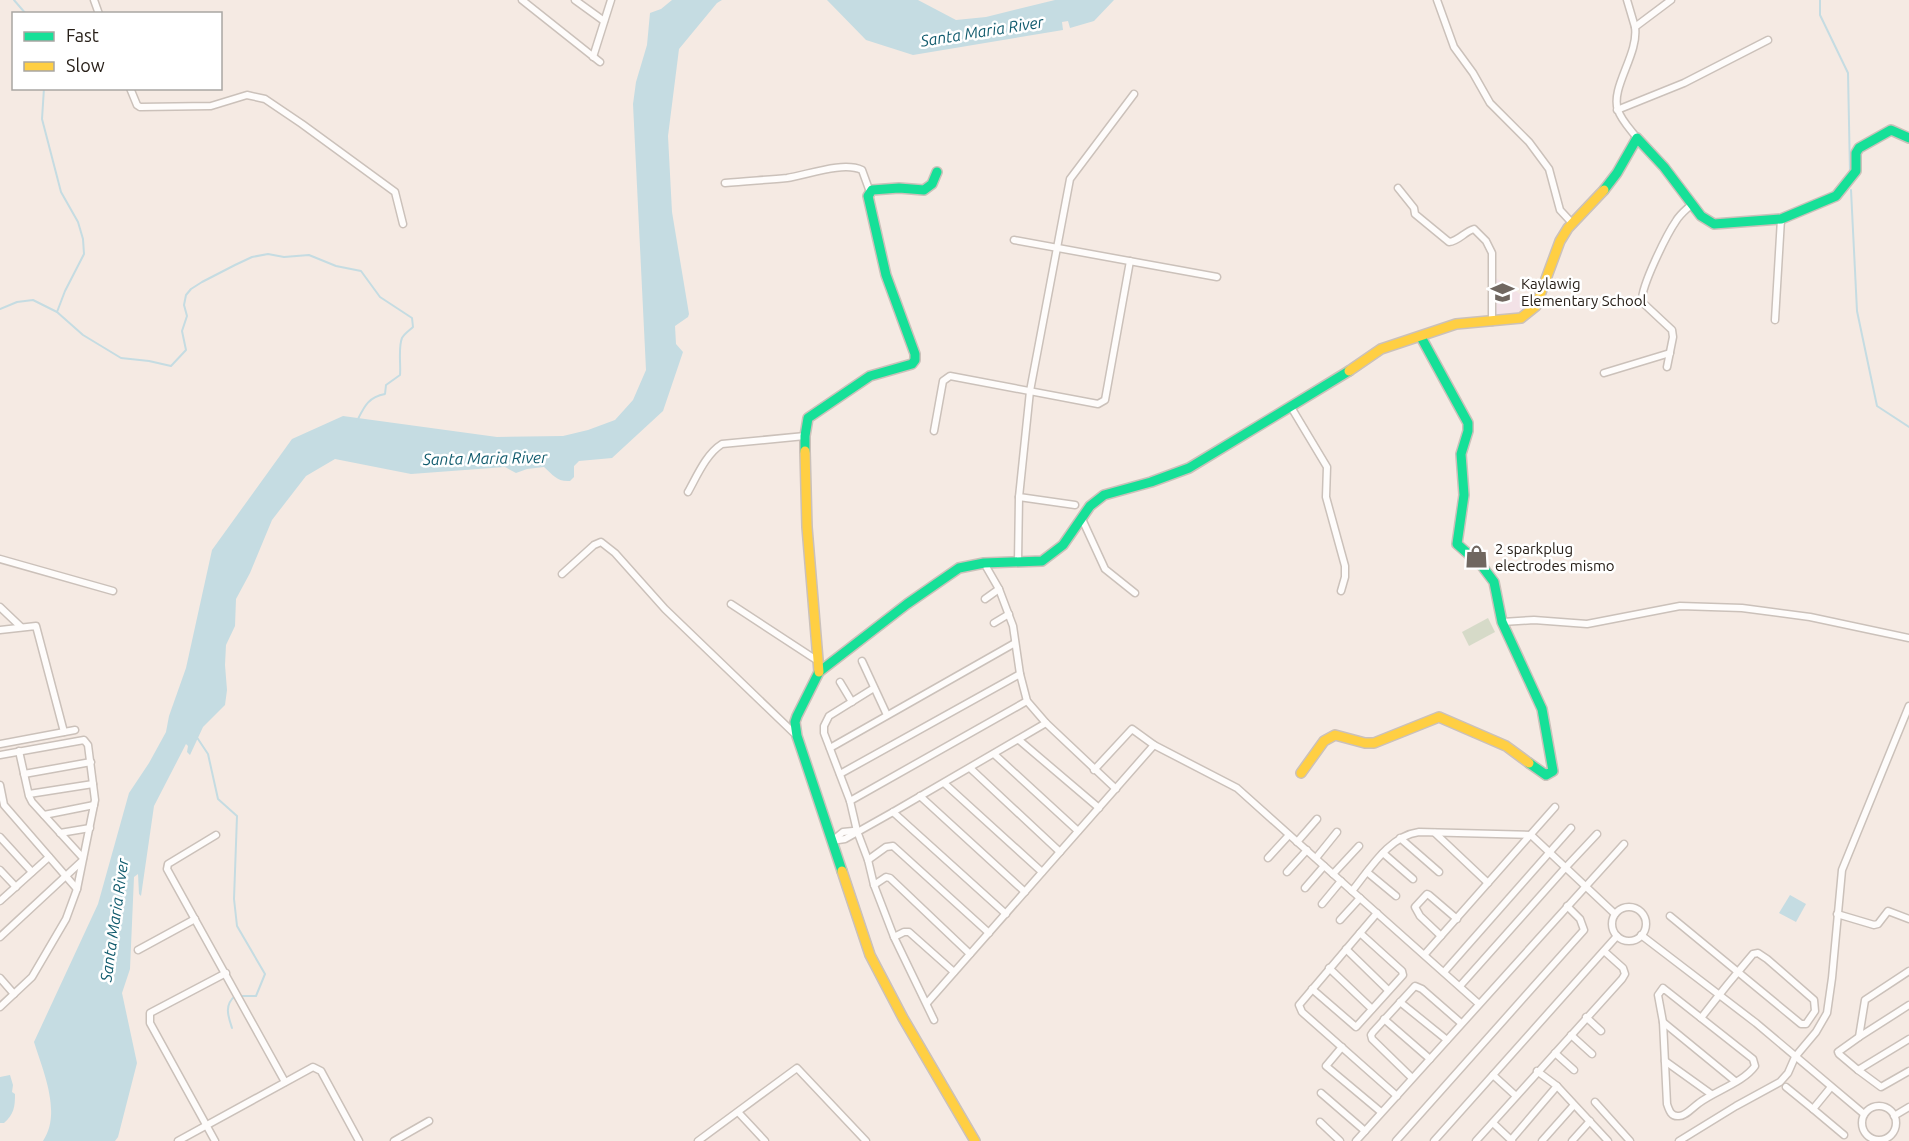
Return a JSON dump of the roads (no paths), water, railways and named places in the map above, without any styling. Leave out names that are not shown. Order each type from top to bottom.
[{"type":"street","points":[[522,0],[600,62]]},
{"type":"street","points":[[575,0],[604,21]]},
{"type":"street","points":[[593,57],[611,0]]},
{"type":"street","points":[[1437,0],[1454,47],[1473,73],[1490,103],[1529,142],[1548,169],[1560,210],[1572,223]]},
{"type":"street","points":[[1627,0],[1637,38],[1619,89],[1617,110],[1701,216],[1714,224],[1740,224],[1781,219],[1836,196],[1856,171],[1856,153],[1859,148],[1891,130],[1909,138]]},
{"type":"street","points":[[1635,27],[1671,0]]},
{"type":"street","points":[[1617,110],[1684,82],[1768,40]]},
{"type":"street","points":[[131,90],[140,107],[212,106],[247,95],[264,99],[303,124],[395,192],[403,224]]},
{"type":"street","points":[[1018,562],[1019,497],[1030,391],[1070,179],[1134,94]]},
{"type":"street","points":[[975,1141],[903,1018],[870,955],[797,736],[796,716],[819,672],[907,604],[959,568],[984,563],[1042,561],[1063,544],[1090,506],[1104,495],[1190,468],[1338,378],[1381,349],[1456,324],[1521,318],[1536,306],[1560,241],[1572,223],[1597,199],[1617,173],[1637,138]]},
{"type":"street","points":[[724,183],[788,178],[850,167],[862,170],[870,192],[868,196],[886,275],[915,354],[912,364],[870,376],[810,415],[805,436],[807,527],[819,672]]},
{"type":"street","points":[[870,192],[899,188],[924,190],[932,184],[937,172]]},
{"type":"street","points":[[1398,188],[1414,208],[1415,214],[1449,242],[1455,242],[1467,231],[1474,229],[1486,241],[1492,252],[1492,322]]},
{"type":"street","points":[[1667,367],[1673,337],[1672,330],[1642,302],[1641,298],[1644,286],[1676,220],[1692,204]]},
{"type":"street","points":[[1775,320],[1781,219]]},
{"type":"street","points":[[1014,240],[1217,277]]},
{"type":"street","points":[[934,431],[946,377],[1098,404],[1105,400],[1130,261]]},
{"type":"street","points":[[1301,773],[1324,741],[1335,735],[1374,742],[1439,717],[1506,747],[1546,775],[1553,771],[1542,709],[1502,622],[1494,582],[1482,567],[1457,544],[1464,495],[1461,454],[1468,423],[1421,337]]},
{"type":"street","points":[[1604,373],[1670,353]]},
{"type":"street","points":[[1291,407],[1328,467],[1326,497],[1346,566],[1346,577],[1341,591]]},
{"type":"street","points":[[688,492],[703,466],[717,447],[722,444],[805,436]]},
{"type":"street","points":[[1019,497],[1075,505]]},
{"type":"street","points":[[1082,519],[1105,568],[1135,594]]},
{"type":"street","points":[[562,574],[594,545],[601,542],[615,554],[665,609],[797,736]]},
{"type":"street","points":[[0,560],[113,591]]},
{"type":"street","points":[[984,563],[999,589],[1013,626],[1020,674],[1027,701],[1046,723],[1116,789]]},
{"type":"street","points":[[985,598],[999,589]]},
{"type":"street","points":[[731,604],[818,661]]},
{"type":"street","points":[[1502,622],[1534,620],[1587,624],[1680,606],[1742,608],[1810,617],[1909,638]]},
{"type":"street","points":[[0,607],[21,627]]},
{"type":"street","points":[[994,623],[1009,614]]},
{"type":"street","points":[[0,630],[36,626],[64,732]]},
{"type":"street","points":[[830,748],[1015,643]]},
{"type":"street","points":[[862,661],[887,715]]},
{"type":"street","points":[[840,774],[1020,674]]},
{"type":"street","points":[[840,682],[852,702]]},
{"type":"street","points":[[874,688],[829,716],[825,721],[824,733],[850,801],[874,885],[894,937],[934,1020]]},
{"type":"street","points":[[850,801],[1027,701]]},
{"type":"street","points":[[1678,1141],[1780,1082],[1827,1013],[1842,870],[1909,706]]},
{"type":"street","points":[[832,840],[844,839],[1046,723]]},
{"type":"street","points":[[1094,770],[1132,729],[1154,745],[1237,788],[1479,1004]]},
{"type":"street","points":[[0,744],[75,730]]},
{"type":"street","points":[[0,755],[84,740],[88,745],[91,762],[94,805],[77,889],[66,919],[32,977],[0,1007]]},
{"type":"street","points":[[1018,740],[1099,808]]},
{"type":"street","points":[[927,1003],[1154,745]]},
{"type":"street","points":[[20,751],[32,802],[83,859]]},
{"type":"street","points":[[994,754],[1078,831]]},
{"type":"street","points":[[24,774],[91,762]]},
{"type":"street","points":[[970,768],[1060,852]]},
{"type":"street","points":[[29,794],[93,783]]},
{"type":"street","points":[[944,783],[1042,872]]},
{"type":"street","points":[[0,785],[2,807],[77,889]]},
{"type":"street","points":[[920,796],[1025,892]]},
{"type":"street","points":[[44,814],[94,805]]},
{"type":"street","points":[[1425,954],[1555,807]]},
{"type":"street","points":[[893,812],[1006,914]]},
{"type":"street","points":[[1297,842],[1317,819]]},
{"type":"street","points":[[60,833],[90,828]]},
{"type":"street","points":[[1444,972],[1571,828]]},
{"type":"street","points":[[1316,858],[1337,832]]},
{"type":"street","points":[[1435,832],[1488,883]]},
{"type":"street","points":[[1352,891],[1383,853],[1406,834],[1435,832],[1531,835],[1615,914]]},
{"type":"street","points":[[1460,986],[1597,834]]},
{"type":"street","points":[[216,835],[168,864],[167,869],[285,1082]]},
{"type":"street","points":[[1268,858],[1289,835]]},
{"type":"street","points":[[0,837],[32,872]]},
{"type":"street","points":[[1400,838],[1439,872]]},
{"type":"street","points":[[1356,1141],[1624,843]]},
{"type":"street","points":[[868,860],[891,845],[989,933]]},
{"type":"street","points":[[1333,874],[1359,846]]},
{"type":"street","points":[[1287,872],[1307,850]]},
{"type":"street","points":[[1383,853],[1413,879]]},
{"type":"street","points":[[0,901],[49,856]]},
{"type":"street","points":[[0,937],[83,859]]},
{"type":"street","points":[[1305,888],[1324,866]]},
{"type":"street","points":[[0,870],[15,887]]},
{"type":"street","points":[[1367,872],[1396,896]]},
{"type":"street","points":[[874,885],[886,877],[890,878],[970,954]]},
{"type":"street","points":[[1322,904],[1341,881]]},
{"type":"street","points":[[1441,936],[1416,911],[1415,907],[1421,900],[1429,894],[1457,919]]},
{"type":"street","points":[[1340,920],[1360,898]]},
{"type":"street","points":[[1396,1141],[1584,930],[1580,919],[1567,906]]},
{"type":"street","points":[[1628,906],[1636,908],[1646,920],[1641,935],[1629,941],[1617,936],[1612,929],[1615,914],[1628,906]]},
{"type":"street","points":[[1837,914],[1874,925],[1878,924],[1888,911],[1909,919]]},
{"type":"street","points":[[1377,913],[1300,1002],[1300,1008],[1396,1096]]},
{"type":"street","points":[[1670,916],[1738,971],[1801,1024],[1806,1024],[1815,1011],[1814,1000],[1767,959],[1753,954],[1738,971],[1719,994],[1701,1018]]},
{"type":"street","points":[[138,950],[195,919]]},
{"type":"street","points":[[894,937],[903,932],[909,932],[954,972]]},
{"type":"street","points":[[1312,989],[1356,1027],[1404,973],[1360,933]]},
{"type":"street","points":[[1641,935],[1756,1023],[1864,1114]]},
{"type":"street","points":[[1434,1141],[1617,936]]},
{"type":"street","points":[[1346,949],[1388,990]]},
{"type":"street","points":[[1476,1141],[1625,974],[1623,968],[1604,951]]},
{"type":"street","points":[[1329,968],[1372,1009]]},
{"type":"street","points":[[1859,1037],[1865,1000],[1909,971]]},
{"type":"street","points":[[215,1141],[150,1023],[150,1013],[226,973]]},
{"type":"street","points":[[0,978],[14,993]]},
{"type":"street","points":[[1412,1078],[1372,1039],[1372,1032],[1415,986],[1422,989],[1461,1023]]},
{"type":"street","points":[[1663,988],[1753,1059],[1755,1066],[1750,1072],[1711,1094],[1682,1116],[1675,1116],[1670,1112],[1667,1104],[1663,1023],[1658,995],[1663,988]]},
{"type":"street","points":[[1400,1002],[1447,1040]]},
{"type":"street","points":[[1909,1005],[1838,1052],[1881,1087],[1909,1071]]},
{"type":"street","points":[[1586,1017],[1601,1031]]},
{"type":"street","points":[[1384,1019],[1430,1059]]},
{"type":"street","points":[[1663,1023],[1736,1081]]},
{"type":"street","points":[[1570,1035],[1592,1054]]},
{"type":"street","points":[[1858,1070],[1909,1039]]},
{"type":"street","points":[[1342,1047],[1326,1066],[1382,1112]]},
{"type":"street","points":[[1555,1053],[1574,1070]]},
{"type":"street","points":[[1665,1061],[1711,1094]]},
{"type":"street","points":[[178,1141],[313,1067],[321,1071],[359,1141]]},
{"type":"street","points":[[698,1141],[797,1068],[866,1141]]},
{"type":"street","points":[[1537,1071],[1557,1086],[1605,1140]]},
{"type":"street","points":[[1493,1075],[1516,1096]]},
{"type":"street","points":[[1492,1123],[1512,1140],[1557,1086]]},
{"type":"street","points":[[1786,1087],[1844,1135]]},
{"type":"street","points":[[1813,1110],[1831,1087]]},
{"type":"street","points":[[1321,1093],[1365,1131]]},
{"type":"street","points":[[1595,1102],[1630,1141]]},
{"type":"street","points":[[1542,1141],[1574,1105]]},
{"type":"street","points":[[1876,1106],[1890,1110],[1894,1116],[1896,1124],[1894,1131],[1882,1140],[1867,1136],[1863,1129],[1864,1114],[1876,1106]]},
{"type":"street","points":[[1894,1116],[1909,1107]]},
{"type":"street","points":[[738,1112],[765,1141]]},
{"type":"street","points":[[394,1141],[429,1121]]},
{"type":"street","points":[[1572,1141],[1590,1121]]},
{"type":"street","points":[[1320,1122],[1340,1141]]},
{"type":"water","name":"Santa Maria River","points":[[672,0],[722,0],[679,49],[668,136],[672,212],[689,314],[675,326],[676,344],[683,352],[663,411],[612,458],[579,461],[574,466],[574,477],[570,481],[558,479],[544,467],[516,473],[505,467],[411,474],[335,459],[306,476],[272,520],[250,573],[236,599],[235,626],[226,645],[225,705],[203,727],[190,755],[186,744],[154,806],[141,896],[138,874],[134,877],[130,969],[122,993],[137,1063],[118,1137],[115,1141],[43,1141],[51,1118],[51,1105],[46,1079],[34,1042],[98,904],[129,793],[166,732],[169,716],[186,668],[212,550],[292,439],[343,416],[497,437],[563,436],[615,420],[633,400],[646,370],[633,104],[636,82],[647,45],[650,13],[661,9]]},
{"type":"water","name":"Santa Maria River","points":[[827,0],[918,0],[956,20],[986,17],[1055,0],[1114,0],[1094,21],[1070,28],[1068,21],[1062,22],[1063,30],[913,55],[866,40]]},
{"type":"water","points":[[1790,895],[1806,904],[1796,922],[1779,913]]},
{"type":"water","points":[[10,1075],[13,1085],[12,1092],[15,1094],[14,1107],[7,1120],[0,1123],[0,1077]]},
{"type":"waterway","points":[[14,0],[24,12]]},
{"type":"waterway","points":[[1820,0],[1820,15],[1848,73],[1850,173]]},
{"type":"waterway","points":[[44,90],[42,119],[61,192],[78,222],[84,254],[57,312]]},
{"type":"waterway","points":[[1851,190],[1857,311],[1877,406],[1909,427]]},
{"type":"waterway","points":[[0,309],[17,302],[33,300],[57,312],[83,335],[121,358],[171,366],[186,350],[182,331],[187,316],[184,305],[186,295],[202,282],[235,265],[252,257],[268,254],[284,257],[309,255],[336,266],[361,271],[380,297],[412,318],[413,327],[402,338],[400,375],[386,385],[385,394],[367,403],[357,421]]},
{"type":"waterway","points":[[196,736],[208,754],[218,799],[237,816],[234,899],[237,926],[265,974],[256,996],[240,996]]},
{"type":"waterway","points":[[232,1028],[228,1007],[235,996]]},
{"type":"place","name":"Kaylawig Elementary School","points":[[1503,292]]},
{"type":"place","name":"2 sparkplug electrodes mismo","points":[[1477,557]]}]
